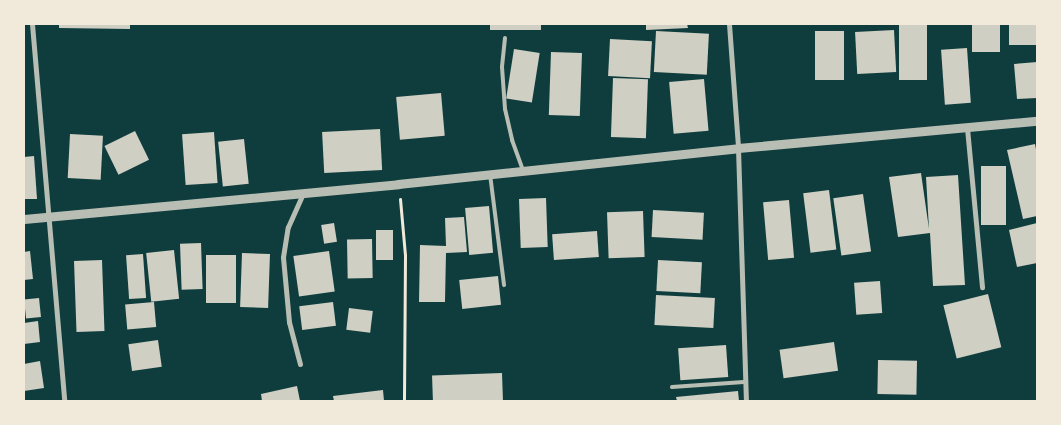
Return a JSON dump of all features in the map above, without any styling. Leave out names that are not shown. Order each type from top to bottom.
[{"type":"street","points":[[24,25],[32,24],[64,401]]},
{"type":"street","points":[[729,24],[738,148],[746,401]]},
{"type":"street","points":[[24,219],[398,184],[738,148],[1037,122]]},
{"type":"street","points":[[967,128],[982,287]]},
{"type":"street","points":[[300,364],[290,322],[283,257],[288,228],[303,193]]},
{"type":"lane","points":[[505,38],[502,67],[505,109],[512,140],[523,170]]},
{"type":"lane","points":[[490,174],[504,285]]},
{"type":"lane","points":[[672,387],[744,382]]},
{"type":"path","points":[[398,184],[405,255],[404,401]]},
{"type":"building","points":[[59,24],[130,24],[130,29],[59,28]]},
{"type":"building","points":[[490,24],[541,24],[541,30],[490,30]]},
{"type":"building","points":[[646,24],[687,24],[688,28],[646,30]]},
{"type":"building","points":[[899,24],[927,24],[927,80],[899,80]]},
{"type":"building","points":[[972,24],[1000,24],[1000,52],[972,52]]},
{"type":"building","points":[[1009,24],[1037,24],[1037,45],[1009,45]]},
{"type":"building","points":[[894,30],[896,72],[857,74],[855,32]]},
{"type":"building","points":[[656,31],[709,34],[707,75],[654,72]]},
{"type":"building","points":[[815,31],[844,31],[844,80],[815,80]]},
{"type":"building","points":[[610,39],[652,41],[650,78],[608,76]]},
{"type":"building","points":[[967,48],[971,103],[945,105],[941,50]]},
{"type":"building","points":[[514,49],[540,53],[532,102],[506,98]]},
{"type":"building","points":[[551,52],[582,53],[580,116],[549,115]]},
{"type":"building","points":[[1037,62],[1037,98],[1017,99],[1014,64]]},
{"type":"building","points":[[613,78],[648,79],[646,138],[611,137]]},
{"type":"building","points":[[704,79],[709,131],[674,134],[669,82]]},
{"type":"building","points":[[441,93],[445,136],[400,140],[396,97]]},
{"type":"building","points":[[380,129],[382,170],[324,173],[322,132]]},
{"type":"building","points":[[135,131],[149,160],[118,175],[104,146]]},
{"type":"building","points":[[214,132],[218,183],[186,185],[182,134]]},
{"type":"building","points":[[70,134],[103,136],[101,180],[68,178]]},
{"type":"building","points":[[244,139],[249,184],[223,186],[218,142]]},
{"type":"building","points":[[1035,144],[1037,155],[1037,216],[1023,219],[1007,150]]},
{"type":"building","points":[[34,156],[37,199],[24,199],[24,157]]},
{"type":"building","points":[[981,166],[1006,166],[1006,225],[981,225]]},
{"type":"building","points":[[921,173],[929,229],[926,177],[958,175],[965,285],[933,286],[930,233],[898,237],[889,177]]},
{"type":"building","points":[[829,190],[836,250],[811,253],[803,193]]},
{"type":"building","points":[[863,194],[871,251],[841,256],[833,198]]},
{"type":"building","points":[[546,198],[548,247],[521,248],[519,199]]},
{"type":"building","points":[[789,200],[794,258],[768,260],[763,202]]},
{"type":"building","points":[[489,206],[493,253],[469,255],[465,208]]},
{"type":"building","points":[[653,210],[704,213],[703,240],[652,237]]},
{"type":"building","points":[[643,211],[645,257],[609,258],[607,212]]},
{"type":"building","points":[[464,217],[467,252],[446,253],[445,302],[419,302],[420,245],[446,246],[445,218]]},
{"type":"building","points":[[334,223],[337,242],[324,244],[321,225]]},
{"type":"building","points":[[1037,223],[1037,263],[1017,267],[1009,230]]},
{"type":"building","points":[[376,230],[393,230],[393,260],[376,260]]},
{"type":"building","points":[[597,231],[599,257],[554,260],[552,234]]},
{"type":"building","points":[[347,239],[372,239],[373,278],[348,278]]},
{"type":"building","points":[[201,243],[203,289],[182,290],[180,244]]},
{"type":"building","points":[[174,250],[179,299],[151,302],[146,253]]},
{"type":"building","points":[[30,251],[33,279],[24,280],[24,252]]},
{"type":"building","points":[[329,251],[335,292],[299,297],[293,256]]},
{"type":"building","points":[[242,253],[270,254],[268,308],[240,307]]},
{"type":"building","points":[[143,254],[146,298],[129,299],[126,255]]},
{"type":"building","points":[[206,255],[236,255],[236,303],[206,303]]},
{"type":"building","points":[[102,260],[104,331],[76,332],[74,261]]},
{"type":"building","points":[[658,260],[702,262],[700,293],[656,291]]},
{"type":"building","points":[[498,276],[501,305],[462,309],[459,280]]},
{"type":"building","points":[[880,281],[882,313],[856,315],[854,283]]},
{"type":"building","points":[[988,294],[1001,347],[957,358],[943,305]]},
{"type":"building","points":[[656,295],[715,298],[713,328],[654,325]]},
{"type":"building","points":[[39,298],[41,317],[26,318],[24,300]]},
{"type":"building","points":[[154,302],[156,327],[127,329],[125,305]]},
{"type":"building","points":[[333,302],[336,326],[302,330],[299,306]]},
{"type":"building","points":[[349,308],[373,311],[370,333],[346,330]]},
{"type":"building","points":[[38,321],[40,342],[24,344],[24,323]]},
{"type":"building","points":[[158,340],[162,367],[132,371],[128,344]]},
{"type":"building","points":[[834,342],[838,371],[784,378],[780,350]]},
{"type":"building","points":[[726,345],[728,377],[680,380],[678,348]]},
{"type":"building","points":[[878,360],[917,361],[916,395],[877,394]]},
{"type":"building","points":[[40,361],[44,388],[24,391],[24,364]]},
{"type":"building","points":[[502,373],[503,400],[433,401],[432,375]]},
{"type":"building","points":[[297,386],[300,401],[262,401],[261,394]]},
{"type":"building","points":[[383,390],[384,401],[334,401],[333,396]]},
{"type":"building","points":[[738,391],[739,401],[677,401],[676,397]]}]
